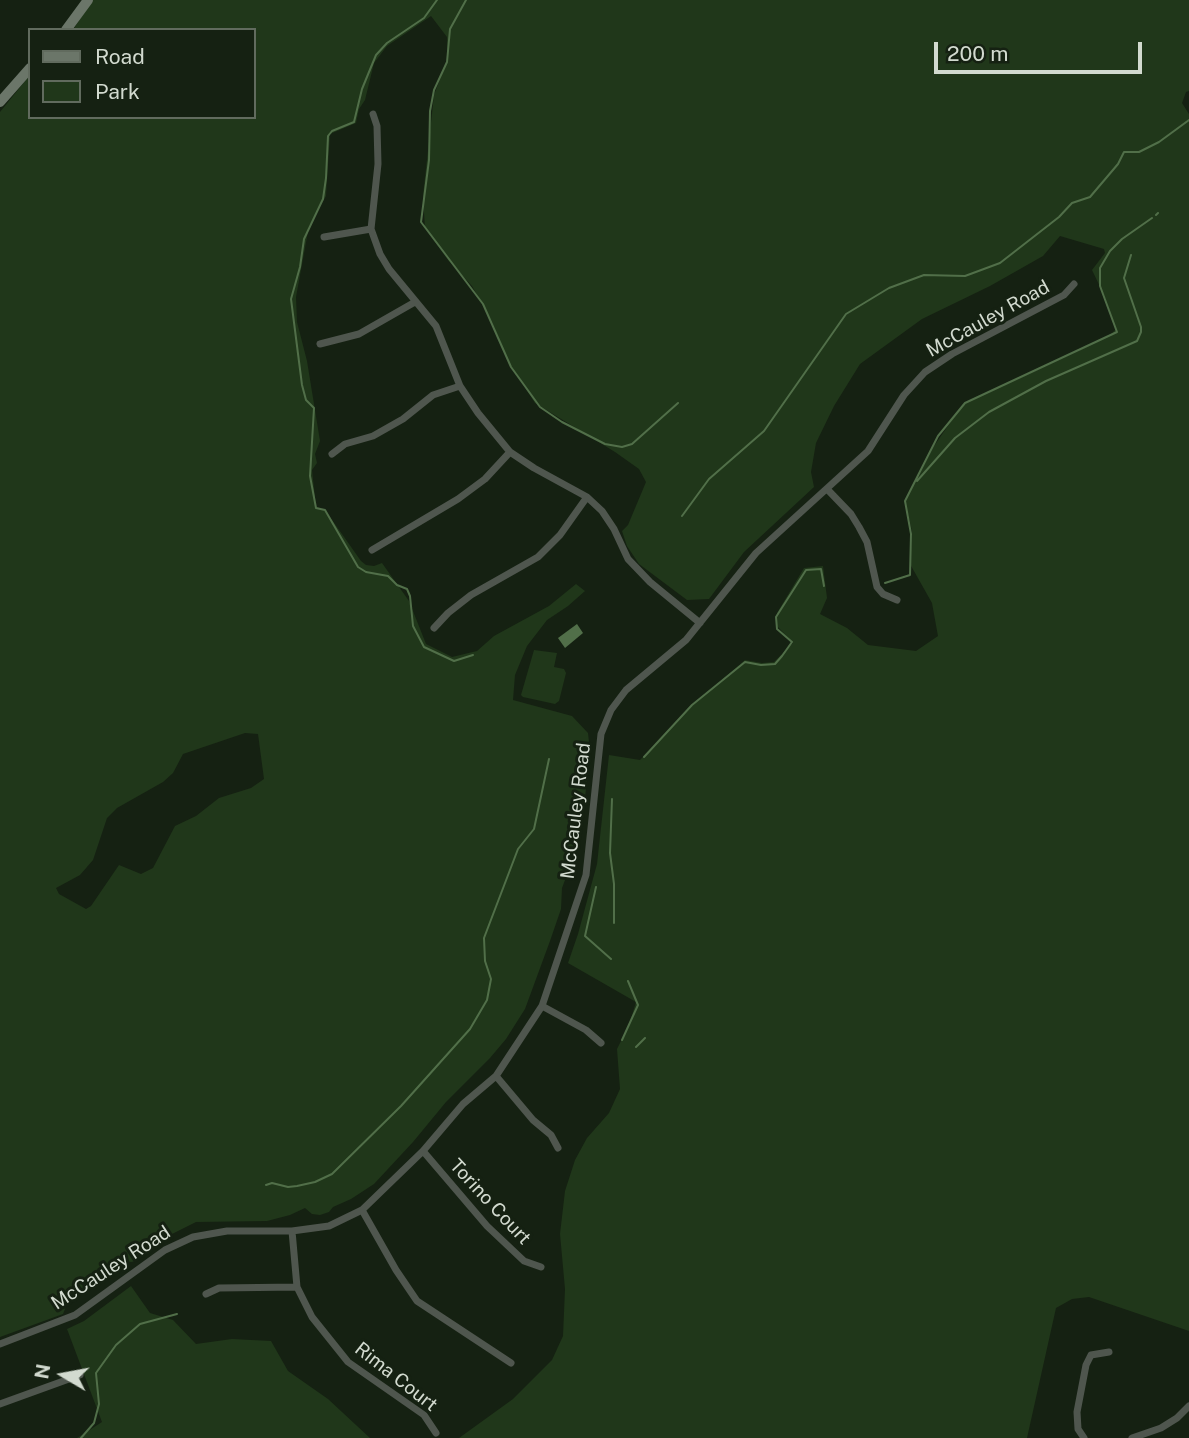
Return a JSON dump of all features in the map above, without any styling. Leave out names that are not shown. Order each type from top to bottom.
[{"type":"street","points":[[67,28],[88,0]]},
{"type":"street","points":[[0,102],[28,70]]},
{"type":"street","points":[[373,114],[377,126],[378,164],[371,229],[384,261],[436,326],[460,386],[510,453],[587,497],[602,511],[628,559],[642,575],[700,622]]},
{"type":"street","points":[[324,237],[371,229]]},
{"type":"street","name":"McCauley Road","points":[[0,1344],[75,1315],[165,1250],[193,1237],[228,1231],[292,1231],[329,1226],[362,1210],[423,1151],[463,1104],[496,1076],[542,1006],[586,875],[599,753],[605,722],[626,690],[686,640],[756,553],[868,451],[904,395],[925,372],[952,354],[1064,295],[1074,284]]},
{"type":"street","points":[[320,344],[359,334],[415,302]]},
{"type":"street","points":[[332,454],[345,444],[373,436],[403,419],[433,396],[460,386]]},
{"type":"street","points":[[372,550],[458,499],[485,479],[510,453]]},
{"type":"street","points":[[827,489],[850,514],[867,542],[877,587],[883,594],[897,600]]},
{"type":"street","points":[[435,628],[449,612],[471,595],[538,557],[560,535],[587,497]]},
{"type":"street","points":[[542,1006],[586,1030],[601,1043]]},
{"type":"street","points":[[496,1076],[533,1120],[551,1135],[558,1148]]},
{"type":"street","name":"Torino Court","points":[[423,1151],[487,1226],[524,1261],[541,1267]]},
{"type":"street","points":[[362,1210],[396,1270],[417,1300],[511,1363]]},
{"type":"street","name":"Rima Court","points":[[292,1231],[298,1287],[312,1317],[348,1362],[424,1415],[436,1433]]},
{"type":"street","points":[[206,1294],[219,1288],[298,1287]]},
{"type":"street","points":[[1084,1438],[1078,1429],[1076,1412],[1086,1365],[1091,1355],[1109,1352]]},
{"type":"street","points":[[0,1404],[80,1375]]},
{"type":"street","points":[[1132,1438],[1161,1429],[1189,1406]]},
{"type":"street","points":[[1161,1429],[1165,1438]]},
{"type":"green space","points":[[92,0],[1189,0],[1189,91],[1182,103],[1189,114],[1189,1331],[1089,1297],[1072,1299],[1056,1308],[1027,1438],[459,1438],[513,1399],[552,1360],[563,1336],[565,1289],[560,1234],[565,1191],[575,1160],[587,1138],[609,1113],[620,1089],[617,1049],[629,1025],[636,1002],[568,963],[597,864],[609,755],[640,760],[688,709],[745,660],[774,662],[793,643],[777,626],[777,613],[804,568],[823,566],[827,598],[820,614],[847,628],[868,645],[916,651],[938,636],[932,603],[910,564],[912,531],[905,501],[934,446],[963,404],[1072,354],[1110,335],[1116,329],[1092,270],[1105,253],[1104,249],[1060,236],[1043,256],[990,286],[922,319],[860,364],[834,406],[816,443],[811,472],[814,487],[744,552],[709,599],[687,600],[639,564],[627,546],[622,531],[628,525],[646,482],[639,469],[535,403],[509,363],[492,322],[472,286],[448,260],[425,228],[423,196],[434,95],[447,61],[447,37],[431,16],[387,46],[374,63],[356,123],[330,134],[326,196],[309,226],[296,297],[297,322],[307,361],[320,441],[315,454],[317,463],[312,470],[316,507],[325,510],[361,561],[374,566],[382,563],[409,601],[426,644],[452,657],[477,651],[494,636],[549,606],[576,584],[585,591],[547,620],[527,646],[515,675],[513,700],[572,716],[588,733],[590,751],[582,826],[562,888],[561,909],[525,1009],[506,1039],[374,1184],[320,1215],[312,1214],[305,1208],[267,1221],[196,1222],[160,1240],[136,1261],[121,1260],[87,1289],[69,1299],[63,1314],[0,1337],[0,112],[28,77],[28,119],[256,119],[256,28],[74,28]],"holes":[[[245,733],[258,734],[264,779],[251,788],[219,798],[196,816],[175,826],[153,868],[141,874],[119,865],[91,906],[86,909],[59,894],[56,888],[80,875],[93,860],[107,818],[117,808],[163,782],[173,773],[183,754]]]},
{"type":"green space","points":[[534,650],[557,653],[554,667],[564,669],[566,673],[559,701],[555,704],[521,695]]},
{"type":"green space","points":[[131,1286],[150,1313],[173,1320],[196,1344],[232,1339],[271,1341],[288,1371],[328,1399],[370,1438],[77,1438],[102,1422],[67,1329],[84,1321]]},
{"type":"shaded area","points":[[577,624],[583,633],[565,648],[558,638]]},
{"type":"waterway","points":[[437,0],[424,18],[387,43],[376,55],[362,89],[354,122],[332,131],[328,136],[323,199],[304,239],[291,299],[302,385],[306,400],[314,408],[310,476],[316,508],[325,510],[358,567],[366,572],[388,576],[397,585],[407,589],[413,626],[424,647],[454,661],[473,655]]},
{"type":"waterway","points":[[466,0],[450,29],[447,62],[434,90],[421,222],[483,304],[511,367],[540,407],[562,422],[605,444],[622,447],[632,444],[678,403]]},
{"type":"waterway","points":[[682,516],[709,479],[764,431],[846,314],[889,288],[924,275],[965,276],[1000,263],[1059,217],[1072,203],[1090,197],[1118,164],[1124,152],[1139,152],[1159,142],[1189,120]]},
{"type":"waterway","points":[[885,583],[910,575],[911,534],[905,501],[938,436],[965,403],[1117,332],[1100,286],[1100,268],[1110,251],[1122,239],[1152,218]]},
{"type":"waterway","points":[[917,481],[955,438],[989,412],[1046,381],[1137,341],[1141,327],[1124,278],[1131,255]]},
{"type":"waterway","points":[[644,757],[692,705],[745,662],[775,664],[782,656],[792,642],[777,629],[776,617],[806,570],[821,569],[824,586]]},
{"type":"waterway","points":[[266,1185],[272,1183],[297,1186],[332,1174],[401,1106],[470,1029],[487,1000],[491,979],[485,961],[484,938],[518,849],[534,829],[549,759]]},
{"type":"waterway","points":[[612,799],[610,853],[614,884],[614,923]]},
{"type":"waterway","points":[[596,887],[585,936],[611,959]]},
{"type":"waterway","points":[[622,1040],[638,1005],[628,981]]},
{"type":"waterway","points":[[636,1047],[645,1038]]},
{"type":"waterway","points":[[81,1438],[94,1423],[99,1404],[96,1373],[116,1345],[140,1324],[177,1314]]}]
